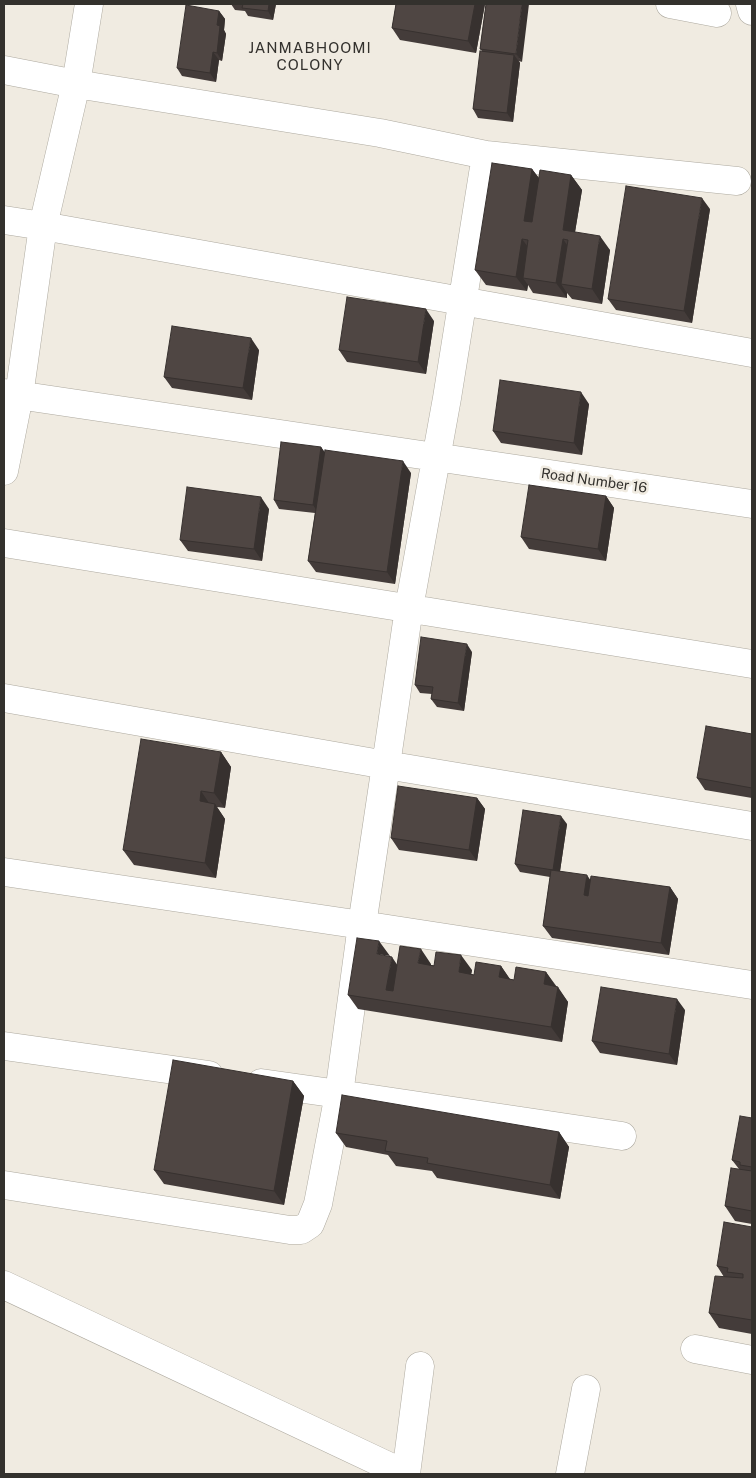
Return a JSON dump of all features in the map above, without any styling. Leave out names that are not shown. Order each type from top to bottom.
[{"type":"street","points":[[4,471],[11,394],[43,226],[76,84],[89,4]]},
{"type":"street","points":[[670,4],[717,13]]},
{"type":"street","points":[[750,4],[752,11]]},
{"type":"street","points":[[4,70],[76,84],[380,132],[486,155],[737,181]]},
{"type":"street","points":[[4,1185],[290,1230],[301,1230],[310,1224],[318,1204],[339,1094],[362,925],[410,608],[463,302],[486,155]]},
{"type":"street","points":[[4,220],[752,353]]},
{"type":"street","name":"Road Number 16","points":[[11,394],[752,504]]},
{"type":"street","points":[[4,543],[752,664]]},
{"type":"street","points":[[4,698],[386,765],[752,826]]},
{"type":"street","points":[[4,872],[752,985]]},
{"type":"street","points":[[4,1046],[622,1136]]},
{"type":"street","points":[[4,1284],[405,1474],[420,1366]]},
{"type":"street","points":[[695,1349],[752,1360]]},
{"type":"street","points":[[570,1474],[586,1389]]},
{"type":"building","points":[[243,4],[269,4],[268,11],[242,8]]},
{"type":"building","points":[[396,4],[475,4],[468,41],[392,28]]},
{"type":"building","points":[[486,4],[522,4],[516,54],[480,49]]},
{"type":"building","points":[[186,5],[219,11],[217,25],[220,26],[217,53],[213,52],[210,73],[177,68]]},
{"type":"building","points":[[480,51],[514,55],[507,113],[473,109]]},
{"type":"building","points":[[492,163],[532,169],[524,221],[532,222],[540,170],[571,175],[563,230],[600,236],[592,289],[561,284],[568,240],[563,239],[556,283],[523,278],[528,240],[522,239],[516,277],[475,270]]},
{"type":"building","points":[[626,186],[702,198],[684,311],[608,299]]},
{"type":"building","points":[[347,297],[426,309],[418,362],[339,350]]},
{"type":"building","points":[[172,326],[251,338],[243,388],[164,377]]},
{"type":"building","points":[[500,380],[581,392],[574,443],[493,431]]},
{"type":"building","points":[[281,442],[321,447],[313,505],[274,500]]},
{"type":"building","points":[[325,450],[403,461],[387,572],[308,561]]},
{"type":"building","points":[[529,485],[606,496],[598,549],[521,537]]},
{"type":"building","points":[[187,487],[261,497],[254,549],[180,540]]},
{"type":"building","points":[[421,637],[467,644],[458,703],[431,699],[433,687],[415,685]]},
{"type":"building","points":[[706,726],[752,734],[752,788],[697,778]]},
{"type":"building","points":[[141,739],[221,752],[214,793],[201,791],[200,801],[215,804],[205,863],[123,850]]},
{"type":"building","points":[[398,786],[477,798],[469,850],[391,838]]},
{"type":"building","points":[[523,810],[561,816],[553,870],[515,864]]},
{"type":"building","points":[[551,870],[587,875],[584,895],[588,896],[591,876],[670,887],[661,943],[543,926]]},
{"type":"building","points":[[357,938],[379,941],[377,954],[392,957],[386,990],[393,991],[400,946],[421,949],[418,963],[434,966],[436,952],[461,955],[459,972],[474,975],[476,962],[501,966],[499,977],[514,980],[516,967],[546,972],[544,984],[558,987],[551,1027],[348,995]]},
{"type":"building","points":[[601,987],[677,999],[669,1054],[592,1041]]},
{"type":"building","points":[[173,1060],[293,1081],[274,1191],[154,1170]]},
{"type":"building","points":[[342,1095],[559,1132],[550,1185],[427,1163],[428,1158],[385,1151],[387,1141],[336,1133]]},
{"type":"building","points":[[740,1116],[752,1118],[752,1167],[740,1165],[740,1162],[732,1160]]},
{"type":"building","points":[[731,1168],[752,1171],[752,1211],[725,1206]]},
{"type":"building","points":[[724,1222],[752,1227],[752,1320],[709,1313],[715,1276],[743,1278],[743,1274],[727,1272],[728,1268],[717,1266]]},
{"type":"district","name":"JANMABHOOMI COLONY","points":[[310,56]]}]
